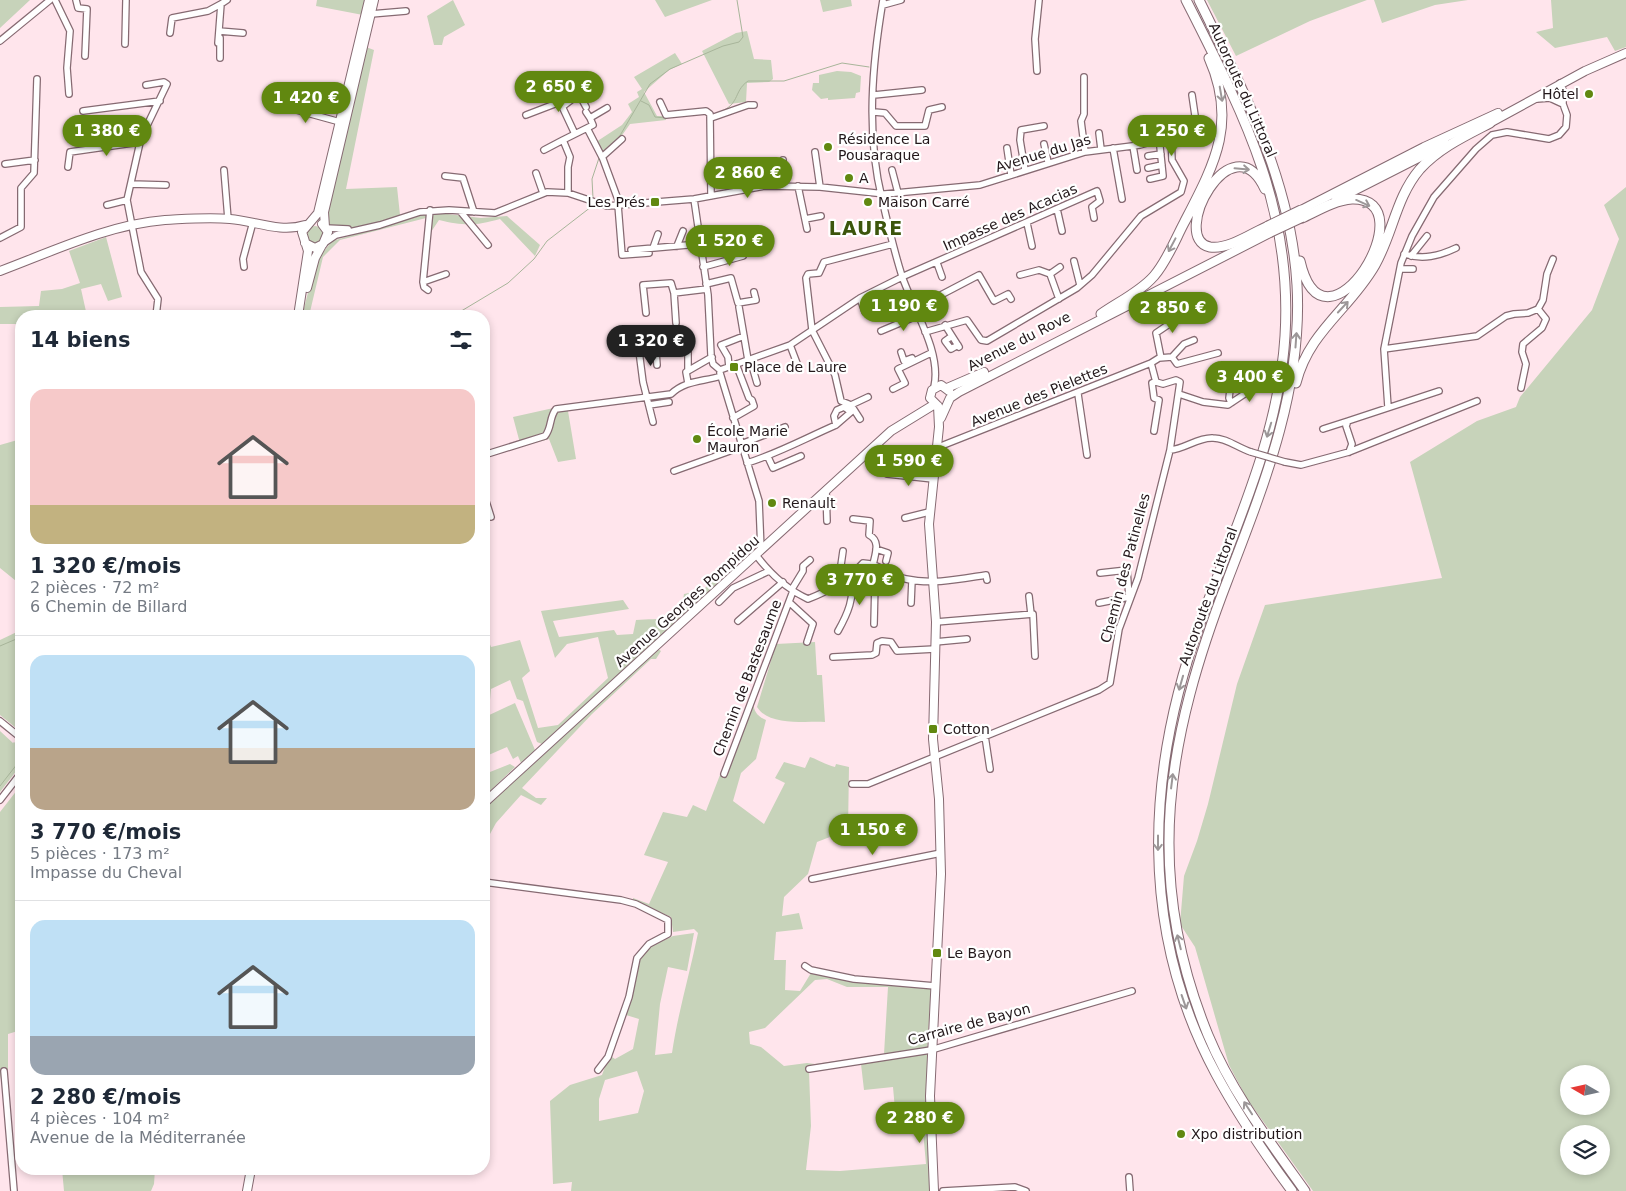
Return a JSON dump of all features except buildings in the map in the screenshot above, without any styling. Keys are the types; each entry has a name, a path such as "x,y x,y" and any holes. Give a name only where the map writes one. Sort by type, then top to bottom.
{"highway":[{"path":"1101,314 1154,276 1206,181 1218,150 1222,130 1222,103 1219,85 1185,0"},
{"name":"Autoroute du Littoral","path":"1185,0 1245,121 1268,182 1282,248 1286,325 1282,373 1269,429 1255,476 1201,621 1176,699 1167,738 1161,775 1158,846 1165,925 1178,983 1187,1011 1211,1064 1232,1104 1292,1191"},
{"name":"Autoroute du Littoral","path":"1199,0 1248,98 1273,161 1288,213 1295,260 1297,312 1293,374 1286,408 1268,472 1198,663 1176,747 1168,810 1170,888 1178,936 1190,982 1209,1036 1242,1098 1305,1191"},
{"path":"1248,98 1282,180 1306,283 1311,288 1328,296 1344,291 1359,277 1376,248 1380,225 1374,209 1360,200 1347,200 1303,212 1269,229 1214,247 1202,243 1196,234 1195,226 1198,210 1207,193 1221,175 1237,167 1246,168 1260,178 1269,200 1278,235 1286,325"},
{"path":"1246,534 1279,448 1301,366 1315,339 1354,294 1375,265 1402,196 1421,169 1446,147 1490,123"}],"main road":[{"path":"300,310 308,258 302,232 318,213 369,0"},
{"path":"301,310 315,258 328,237 324,212 374,0"},
{"path":"1303,212 1424,147 1626,53"},
{"path":"1303,212 1490,123 1556,86"},
{"path":"0,271 132,225 162,220 228,219 253,222 295,234 311,247 323,245"},
{"path":"277,229 294,229 319,222 326,228"},
{"path":"934,403 949,401 998,370 1269,229"},
{"name":"Avenue du Rove","path":"934,387 946,387 967,381 1269,229"},
{"path":"934,387 934,403 939,427"},
{"path":"935,1191 930,1096 941,853 932,720 936,622 932,582 930,512 939,427 949,401 946,387"},
{"name":"Avenue Georges Pompidou","path":"490,798 891,431 934,403"},
{"path":"245,1191 246,1175"},
{"path":"245,1191 249,1175"}],"street":[{"path":"0,41 50,0"},
{"path":"55,0 70,31 67,68 69,94"},
{"path":"76,0 78,8 88,9 85,56"},
{"path":"125,44 126,0"},
{"path":"170,33 172,18 208,11 227,0"},
{"path":"901,0 883,2 876,40 873,149 880,193 903,278 919,315 936,369 946,387"},
{"path":"1038,71 1035,39 1039,0"},
{"path":"218,43 221,4"},
{"path":"371,14 406,11"},
{"path":"219,33 243,33"},
{"path":"219,33 221,43 220,58"},
{"path":"1084,77 1084,114 1081,121 1086,152"},
{"path":"0,238 21,226 21,188 34,173 36,79"},
{"path":"146,85 166,82 166,87 160,101 140,142 127,200 141,272 158,299 157,310"},
{"path":"552,85 575,134"},
{"path":"561,104 586,86 593,88 595,91"},
{"path":"1553,100 1556,86"},
{"path":"1388,408 1384,349 1400,269 1434,197 1486,140 1497,133 1507,132 1549,139 1559,135 1566,126 1567,115 1556,86"},
{"path":"874,95 922,90"},
{"path":"526,115 561,104 579,94 593,125 544,150"},
{"path":"1192,95 1198,129"},
{"path":"1535,99 1544,98 1564,104"},
{"path":"83,111 160,101"},
{"path":"660,102 666,115 706,111 711,118 711,196"},
{"path":"711,118 748,105 754,105"},
{"path":"278,106 340,122"},
{"path":"874,112 885,112 896,126 912,128 926,126 929,110 942,107"},
{"path":"590,118 607,108"},
{"name":"Avenue du Jas","path":"568,193 590,202 607,206 694,199 755,187 798,186 898,193 980,185 1048,162 1086,152 1133,146 1210,125"},
{"path":"1024,170 1020,140 1021,130 1044,126"},
{"path":"1150,179 1163,176 1158,127"},
{"path":"587,128 602,158 619,205 622,255 700,244"},
{"path":"1099,133 1101,149"},
{"path":"925,332 964,320 969,321 982,340 987,341 1080,285 1092,275 1141,216 1181,192 1184,181 1172,160 1171,137"},
{"path":"602,158 622,139"},
{"path":"323,245 336,235 366,229 430,210 504,211 543,193 556,191 568,193 570,157 563,140"},
{"path":"68,167 70,152 140,142"},
{"path":"1044,144 1048,162"},
{"path":"1133,146 1137,170"},
{"path":"1007,148 1011,175"},
{"path":"1113,148 1122,199"},
{"path":"815,152 820,187"},
{"path":"1148,156 1161,154"},
{"path":"5,164 34,160"},
{"path":"783,160 784,186"},
{"path":"1148,168 1162,165"},
{"path":"224,170 228,219"},
{"path":"892,170 898,193"},
{"path":"536,173 543,193"},
{"path":"445,176 462,178 474,212"},
{"path":"131,184 166,185"},
{"path":"798,186 807,229"},
{"name":"Impasse des Acacias","path":"490,453 545,436 549,432 551,415 556,409 671,394 682,384 705,382 729,367 790,345 860,298 1097,191 1100,201 1092,207 1094,218"},
{"path":"694,199 706,286 712,357 720,373 746,464 759,500 758,552 769,570 793,590 808,599 838,586 850,578 862,563 873,565 912,580 932,582 986,575 987,580"},
{"path":"107,206 127,200"},
{"path":"1057,209 1062,231"},
{"path":"428,290 424,287 423,282 430,210"},
{"path":"460,211 488,245"},
{"path":"805,218 821,216"},
{"path":"244,266 243,259 253,222"},
{"path":"1027,223 1032,246"},
{"path":"326,228 366,229"},
{"path":"677,246 683,231"},
{"path":"651,250 658,234"},
{"path":"1408,255 1428,236"},
{"path":"841,401 835,375 812,330 805,285 808,274 819,273 824,262 893,244"},
{"path":"1408,255 1442,255 1456,248"},
{"path":"631,250 651,250"},
{"path":"703,268 743,256"},
{"path":"1384,349 1477,336 1506,316 1528,313 1538,309 1544,300 1547,274 1553,259"},
{"path":"1074,261 1080,285"},
{"path":"937,263 942,277"},
{"path":"1050,274 1060,267"},
{"path":"1400,269 1413,269"},
{"path":"1020,275 1039,270 1050,274"},
{"path":"423,282 446,274"},
{"path":"1050,274 1059,299"},
{"path":"916,308 979,275 994,301 1008,294 1011,299"},
{"path":"674,293 731,278 738,303 756,300 754,292"},
{"path":"646,313 643,285 671,283 674,293 676,323"},
{"path":"860,298 866,312 869,314 894,305"},
{"path":"739,307 749,359 758,383"},
{"path":"1521,388 1526,364 1522,352 1523,344 1542,328 1546,319 1545,315 1538,309"},
{"path":"1161,358 1156,333 1187,312"},
{"path":"881,331 919,315"},
{"path":"945,325 959,346"},
{"path":"729,367 728,356 721,345 744,336"},
{"path":"655,338 658,366"},
{"path":"1172,357 1184,344 1194,340"},
{"path":"688,345 688,370 686,374 688,383"},
{"path":"790,345 798,366"},
{"path":"653,422 642,382 640,351 656,349"},
{"path":"901,352 904,361 931,352"},
{"path":"893,389 905,383 898,368 931,352"},
{"name":"Avenue des Pielettes","path":"936,448 1078,394 1161,358 1172,357 1177,364 1218,353"},
{"path":"688,370 712,357"},
{"path":"1151,363 1156,382"},
{"path":"733,418 754,406 736,364"},
{"path":"934,387 936,369"},
{"path":"1154,431 1159,400 1154,398 1152,382 1163,384 1176,380 1180,382 1170,450 1179,449 1203,439 1212,438 1225,440 1251,452 1301,465 1349,452 1478,401"},
{"path":"1323,429 1439,391"},
{"path":"1078,394 1087,455"},
{"path":"1178,394 1202,402 1228,405 1231,403"},
{"path":"851,405 868,397"},
{"path":"841,401 851,405 860,419"},
{"path":"834,408 841,401"},
{"path":"649,405 670,402"},
{"path":"1348,422 1346,426 1352,444 1349,452"},
{"path":"746,464 768,457 777,450 836,425"},
{"path":"674,471 785,427"},
{"name":"Chemin des Patinelles","path":"852,784 868,784 935,758 1110,684 1119,629 1129,597 1138,578 1170,450"},
{"path":"768,457 773,468 801,456"},
{"path":"887,474 933,479"},
{"path":"826,490 827,521"},
{"path":"905,518 930,512"},
{"path":"853,519 870,522 868,531 875,540 876,549 873,565"},
{"path":"876,549 888,550 886,561"},
{"path":"838,586 844,551"},
{"name":"Chemin de Bastesaume","path":"724,774 793,590 803,571 803,566 810,560"},
{"path":"874,624 875,582 882,569"},
{"path":"719,602 733,588 769,570"},
{"path":"1099,602 1129,597 1127,570 1100,573"},
{"path":"838,631 850,603 852,584 850,578"},
{"path":"911,603 912,580"},
{"path":"738,621 783,582"},
{"path":"1029,596 1035,656"},
{"path":"789,602 813,624 807,642"},
{"path":"936,622 1032,614"},
{"path":"833,658 872,655 876,653 877,643 882,641 891,642 897,651 967,639"},
{"path":"0,721 15,733"},
{"path":"985,736 990,769"},
{"path":"0,800 15,781"},
{"path":"812,879 941,853"},
{"path":"490,883 622,900 646,908 668,920 668,934 643,948 637,958 629,997 608,1057 598,1070"},
{"path":"805,966 811,970 854,979 935,986"},
{"name":"Carraire de Bayon","path":"809,1069 931,1050 1132,991"},
{"path":"4,1071 14,1191"},
{"path":"1129,1177 1130,1191"},
{"path":"943,1191 1015,1187 1026,1191"}],"green space":[{"path":"0,0 30,0 0,28"},
{"path":"317,0 366,0 363,15 316,6"},
{"path":"453,0 465,25 444,37 442,45 434,45 427,16"},
{"path":"655,0 712,0 665,17"},
{"path":"820,0 851,0 852,6 823,12"},
{"path":"1207,0 1367,0 1310,21 1236,56"},
{"path":"1374,0 1468,0 1435,5 1382,23"},
{"path":"1551,0 1626,0 1626,47 1615,51 1607,37 1555,48 1536,32 1553,28"},
{"path":"747,31 754,59 771,60 773,79 769,82 747,83 746,102 729,104 702,51 736,33"},
{"path":"366,47 374,50 346,189 397,187 400,215 355,228 337,228 329,225 326,215"},
{"path":"675,53 682,64 669,70 644,92 657,116 666,116 666,120 630,124 618,141 602,156 596,142 622,125 632,112 628,104 639,97 637,92 642,89 634,77"},
{"path":"837,71 851,72 861,76 860,92 856,93 855,98 821,99 812,90 813,83 819,83 819,75"},
{"path":"757,157 759,173 739,178 736,160"},
{"path":"1626,187 1626,1191 1313,1191 1247,1099 1229,1065 1195,947 1180,924 1184,876 1208,804 1237,684 1265,605 1442,578 1410,462 1477,421 1516,407 1520,397 1592,310 1619,239 1604,205"},
{"path":"439,213 481,218 507,216 540,245 535,256 500,219 469,224 439,220 431,232 426,232 426,218 340,240 323,257 310,310 304,310 316,261 332,241 423,215"},
{"path":"311,226 319,226 324,231 322,242 311,244 306,239 306,231"},
{"path":"106,237 122,297 108,301 101,284 81,289 86,310 15,310 15,324 0,324 0,307 39,306 41,291 62,289 80,283 69,251"},
{"path":"567,405 576,459 558,462 549,439 521,447 513,417"},
{"path":"15,441 15,580 0,568 0,445"},
{"path":"716,577 721,581 542,744 537,742 523,701 517,699 510,680 491,689 490,700 490,644 491,647 520,640 530,671 522,678 538,728 558,725 608,678 598,637 567,644 555,658 541,611 623,600 629,609 553,621 559,637 614,630 617,635 633,634 636,620 668,617 678,610 684,594 703,590"},
{"path":"15,633 15,727 0,715 0,640"},
{"path":"815,642 817,675 822,675 825,722 778,720 763,713 757,707 776,644"},
{"path":"658,649 661,651 656,659 651,659 592,714 522,788 536,798 547,798 541,805 521,795 496,823 490,834 490,802"},
{"path":"753,702 756,713 766,720 756,759 741,773 733,801 764,824 785,783 775,778 784,762 805,768 810,757 835,767 836,764 849,767 848,830 817,842 808,874 784,897 782,916 799,913 803,929 776,932 774,960 786,960 785,990 800,991 811,973 856,981 931,989 927,1053 931,1191 571,1191 572,1182 553,1184 550,1101 570,1085 602,1075 619,1029 612,1057 615,1059 633,1049 639,1019 626,1015 632,998 638,963 644,950 673,936 694,933 687,971 668,967 660,1004 655,1055 672,1053 698,933 694,929 673,932 671,917 633,901 633,898 649,904 668,862 644,855 663,812 687,817 693,805 706,811 720,775 727,774","holes":["827,979 847,987 888,987 884,1054 815,1064 807,1063 784,1066 761,1047 750,1044 749,1032 765,1028 815,980","861,1064 864,1090 893,1087 896,1121 922,1120 926,1164 840,1171 806,1170 811,1126 809,1071","637,1071 644,1091 638,1113 599,1121 599,1099 605,1080"]},
{"path":"515,703 535,750 521,763 518,756 513,759 507,747 490,754 490,715"},
{"path":"0,731 15,743 15,773 0,792"},
{"path":"510,764 515,767 490,791 490,772"},
{"path":"15,793 15,1032 8,1034 8,1070 2,1070 3,1088 0,1075 0,812"},
{"path":"63,1175 155,1175 151,1191 64,1191"}],"waterway":[{"path":"618,139 650,84 670,69 723,46 739,42 743,37 737,0"},
{"path":"714,114 729,107 743,85 748,81 784,81 842,63 869,67"},
{"path":"641,101 649,105 655,117 666,118"},
{"path":"593,198 592,179 599,158"},
{"path":"463,310 508,283 534,259 547,241 591,207"},
{"path":"0,646 15,640"},
{"path":"0,786 15,767"}],"place":[{"name":"Hôtel","path":"1589,94"},
{"name":"Résidence La Pousaraque","path":"828,147"},
{"name":"A","path":"849,178"},
{"name":"Les Prés","path":"655,202"},
{"name":"Maison Carré","path":"868,202"},
{"name":"Place de Laure","path":"734,367"},
{"name":"École Marie Mauron","path":"697,439"},
{"name":"Renault","path":"772,503"},
{"name":"Cotton","path":"933,729"},
{"name":"Le Bayon","path":"937,953"},
{"name":"Xpo distribution","path":"1181,1134"}],"district":[{"name":"LAURE","path":"866,228"}]}
